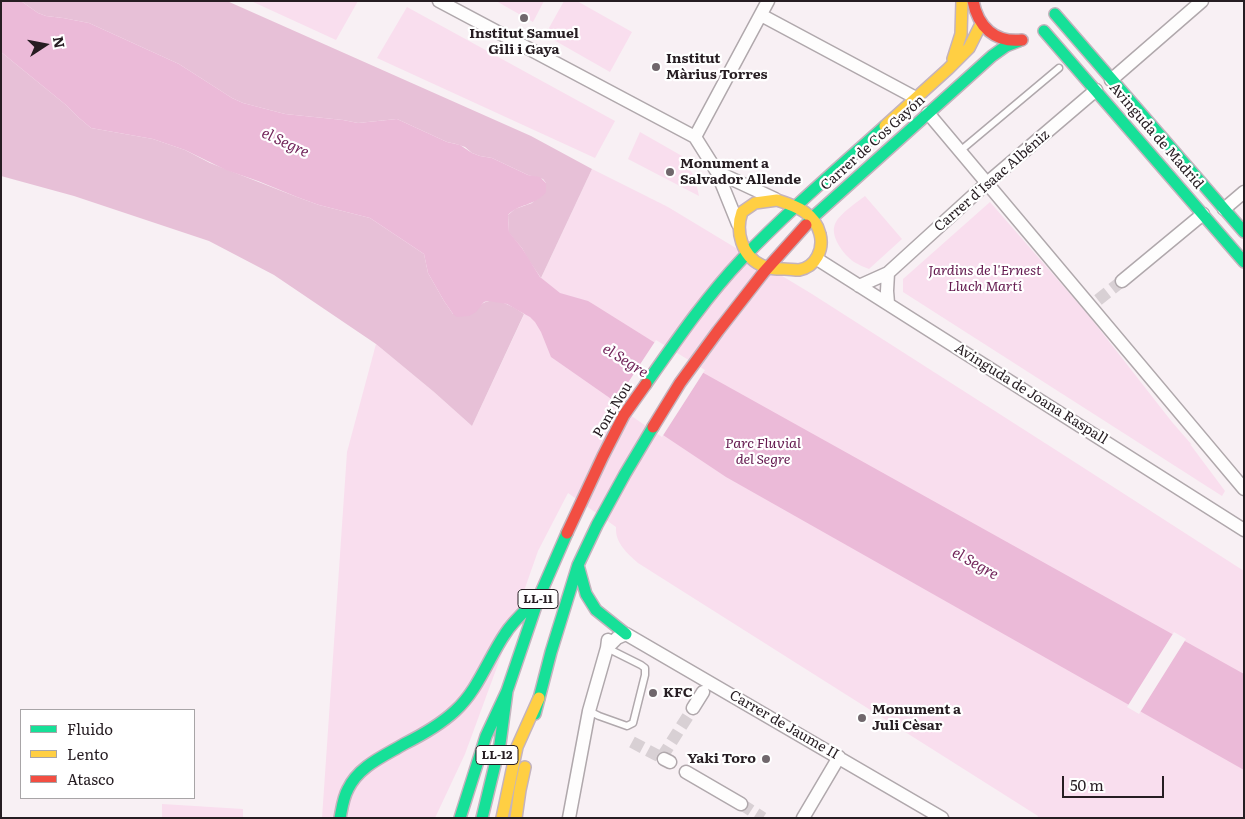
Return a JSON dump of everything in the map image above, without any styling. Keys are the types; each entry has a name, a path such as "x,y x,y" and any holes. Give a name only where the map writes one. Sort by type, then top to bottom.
{"main road":[{"path":"948,69 961,34 962,1"},
{"path":"973,1 974,10 981,24 991,34 1004,40 1019,41"},
{"path":"1044,30 1055,14 1058,1"},
{"name":"Avinguda de Madrid","path":"1055,14 1244,232"},
{"name":"Carrer de Cos Gayón","path":"744,257 796,206 948,69 969,48 981,24"},
{"name":"Carrer de Cos Gayón","path":"578,565 625,474 680,383 767,268 812,218 992,56 1006,46 1032,38 1044,30"},
{"name":"Avinguda de Madrid","path":"1044,30 1244,262"},
{"path":"777,200 796,206 812,218 820,231 822,246 817,259 808,267 795,270 767,268 744,257 738,225 742,212 755,203 777,200"},
{"name":"Pont Nou","path":"539,597 576,511 624,415 695,315 744,257"},
{"path":"578,565 586,594 596,610 626,634"},
{"name":"LL-11","path":"516,818 539,698 578,565"},
{"path":"340,818 346,791 356,777 368,765 380,757 418,736 454,712 466,700 503,637 516,620 539,597"},
{"name":"LL-11","path":"460,818 486,736 507,691 539,597"},
{"name":"LL-12","path":"482,818 500,744 507,691"},
{"name":"LL-12","path":"502,818 517,747 539,698"}],"street":[{"path":"439,1 696,137 717,172 738,225"},
{"path":"696,137 768,1"},
{"path":"1111,80 1202,1"},
{"path":"760,15 916,98"},
{"name":"Carrer d'Isaac Albéniz","path":"859,286 888,273 987,183 1096,90"},
{"path":"928,113 987,183 1094,303 1244,489"},
{"path":"717,172 777,200"},
{"path":"1224,209 1244,192"},
{"path":"1122,281 1203,214"},
{"name":"Avinguda de Joana Raspall","path":"817,259 1243,528"},
{"path":"888,273 888,303"},
{"path":"569,818 589,711 608,648 610,621"},
{"path":"608,648 617,638 626,634"},
{"name":"Carrer de Jaume II","path":"626,634 942,818"},
{"path":"692,708 703,692"},
{"path":"803,818 839,757"},
{"path":"686,772 741,804"}],"lane":[{"path":"960,151 1059,68"},
{"path":"589,711 627,726 633,723 646,668 608,648"}],"green space":[{"path":"251,1 358,1 336,40"},
{"path":"496,1 544,1 533,22"},
{"path":"564,1 577,1 632,32 610,72 545,35"},
{"path":"407,7 615,121 595,158 377,58"},
{"path":"640,132 682,156 695,178 699,196 628,159"},
{"name":"Parc Fluvial del Segre","path":"592,169 668,207 812,294 1244,571 1244,818 1037,818 1038,816 638,563 620,543 617,538 616,527 568,493 538,551 465,754 435,818 322,818 347,452 376,344 472,426"},
{"path":"865,196 902,239 869,269 854,262 846,255 838,244 834,233 834,227 838,219"},
{"name":"Jardins de l'Ernest Lluch Martí","path":"990,202 1086,312 1192,445 1190,444 1225,491 1222,496 903,292 903,279"},
{"path":"162,804 243,809 243,818 162,818"}],"shaded area":[{"path":"21,1 227,1 531,136 592,169 541,278 522,248 509,233 508,215 515,209 532,203 546,187 543,179 528,175 492,158 472,153 465,147 447,142 397,119 358,123 285,114 243,103 179,64 89,23 38,13"},
{"path":"1,52 91,128 153,139 185,150 210,163 297,197 319,205 370,218 424,254 428,273 453,314 486,302 497,301 515,308 524,314 472,426 376,344 274,275 209,241 74,196 1,176"}],"water":[{"name":"el Segre","path":"1,1 21,1 38,13 46,16 89,23 179,64 243,103 285,114 358,123 397,119 447,142 460,145 472,153 492,158 528,175 540,177 546,183 546,192 542,197 512,211 508,215 509,232 522,248 540,277 560,293 588,301 700,371 1244,674 1244,770 726,477 551,357 541,332 530,317 507,304 488,301 484,302 476,312 469,316 457,317 444,301 428,273 424,254 370,218 319,205 297,197 226,170 185,150 153,139 91,128 1,52"}],"pier":[{"path":"656,340 705,370 662,437 614,404"},
{"path":"1174,632 1186,639 1139,714 1127,707"}],"tunnel":[{"path":"1098,300 1122,281"},
{"path":"662,757 693,708"},
{"path":"632,742 664,759"},
{"path":"741,804 763,818"}],"traffic: fast":[{"path":"1055,14 1244,232"},
{"path":"1044,31 1244,262"},
{"path":"806,225 992,56 1006,46 1019,41"},
{"path":"646,384 704,304 742,259 794,208 885,126"},
{"path":"535,714 551,652 578,565 597,525 653,427"},
{"path":"460,818 486,736 507,691 539,597 567,533"},
{"path":"578,565 586,594 596,610 626,634"},
{"path":"340,818 346,792 359,774 373,762 431,729 455,711 470,694 508,629 536,600"},
{"path":"482,818 500,744 507,691"}],"traffic: slow":[{"path":"953,59 961,34 962,1"},
{"path":"885,126 969,48 981,24"},
{"path":"777,200 804,211 814,221 820,234 820,251 814,261 805,268 797,270 764,266 749,256 742,242 739,227 742,212 755,203 777,200"},
{"path":"502,818 517,747 539,698"},
{"path":"516,818 525,767"}],"traffic: jam":[{"path":"973,1 979,18 989,31 1004,39 1022,40"},
{"path":"653,427 680,383 718,331 764,272 806,225"},
{"path":"567,533 624,415 646,384"}],"place":[{"name":"Institut Samuel Gili i Gaya","path":"524,18"},
{"name":"Institut Màrius Torres","path":"656,67"},
{"name":"Monument a Salvador Allende","path":"670,172"},
{"name":"KFC","path":"653,693"},
{"name":"Monument a Juli Cèsar","path":"862,718"},
{"name":"Yaki Toro","path":"766,759"}]}
